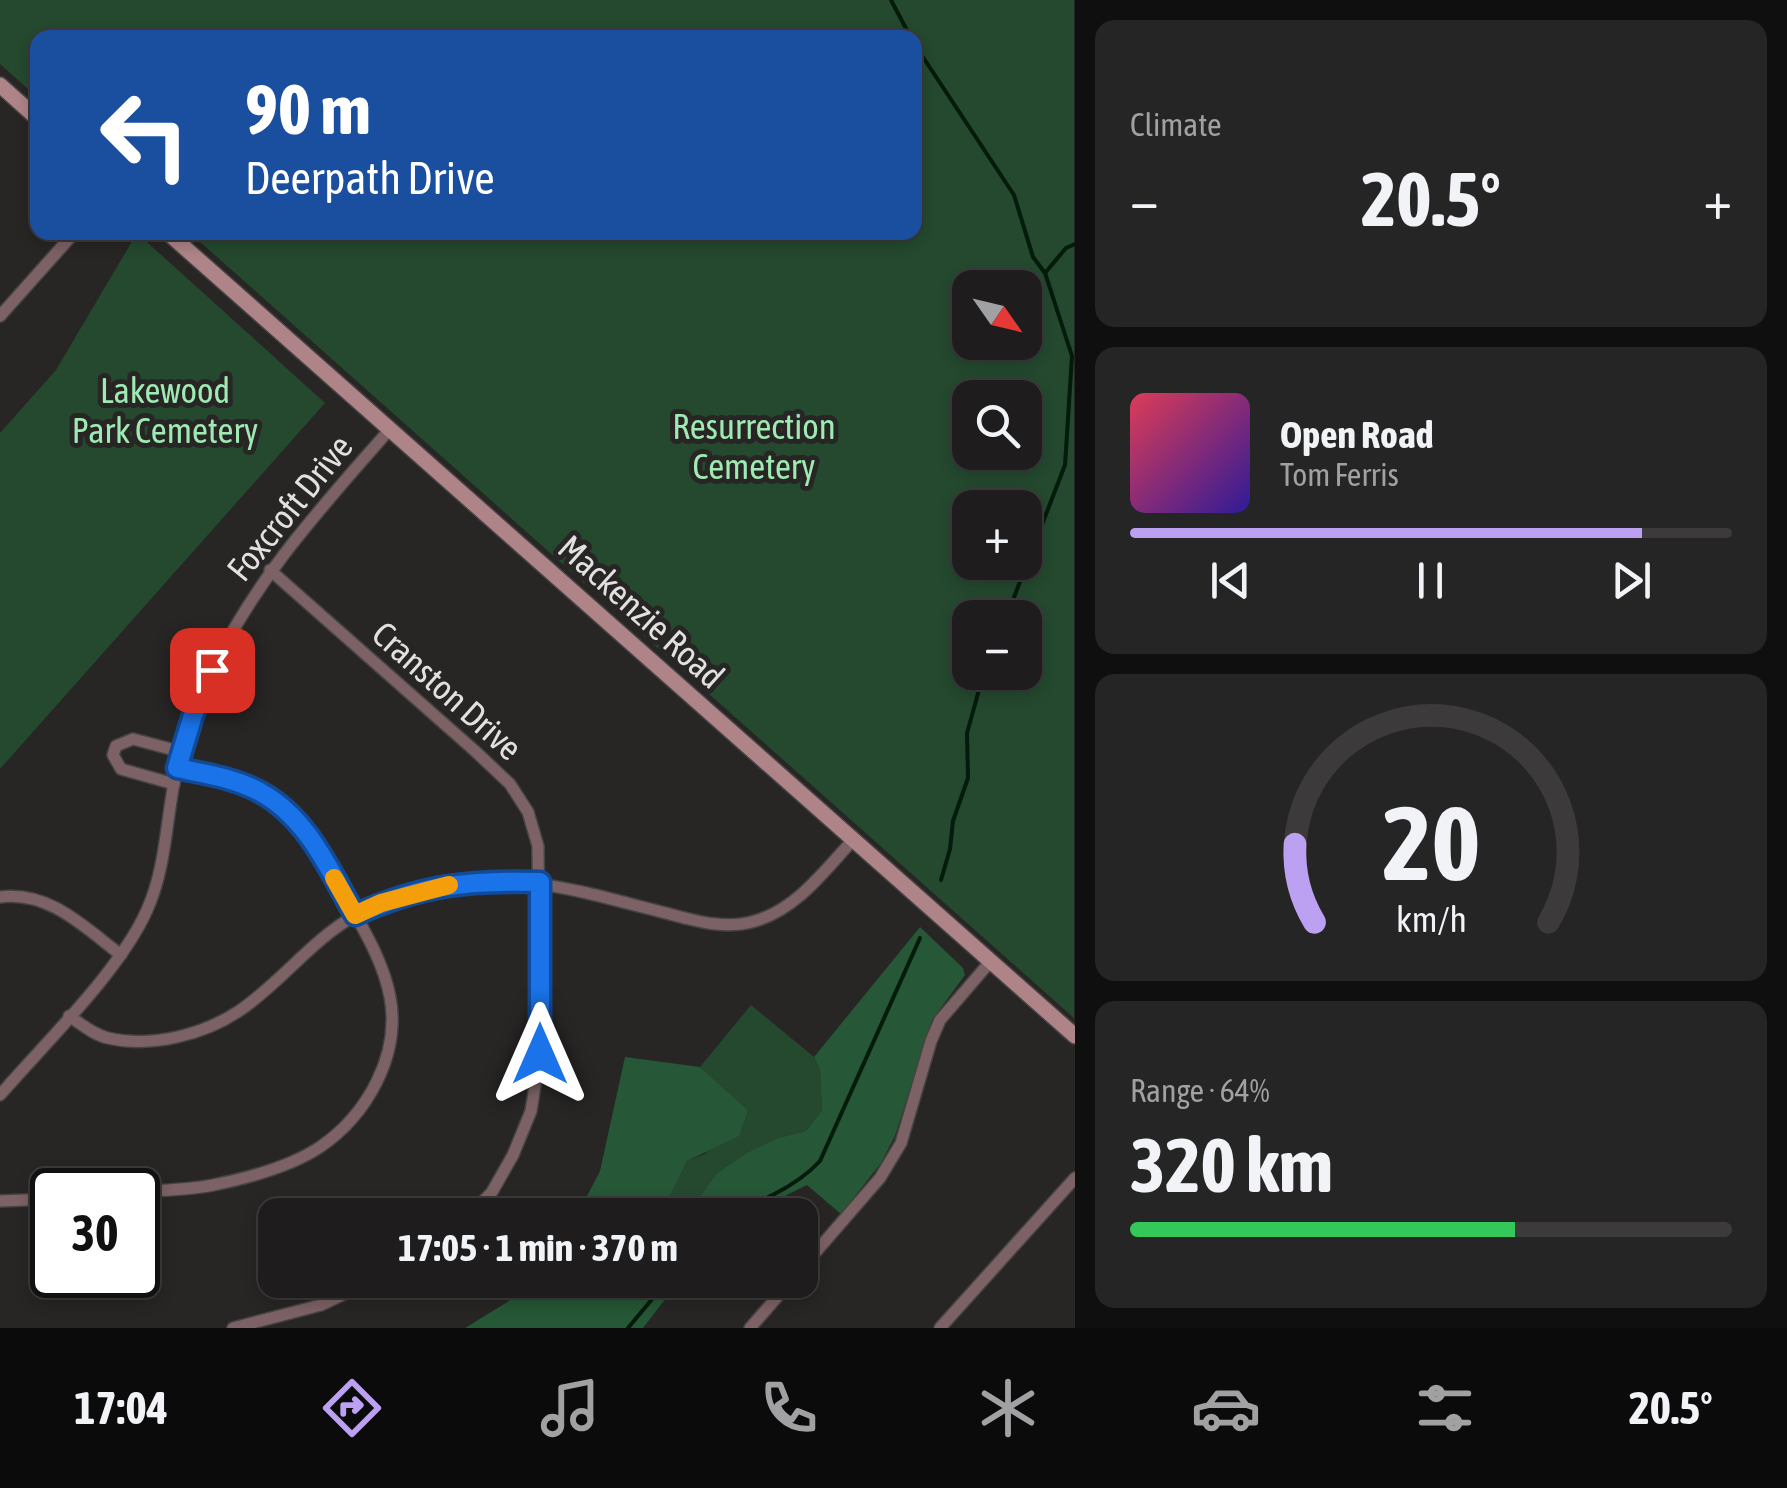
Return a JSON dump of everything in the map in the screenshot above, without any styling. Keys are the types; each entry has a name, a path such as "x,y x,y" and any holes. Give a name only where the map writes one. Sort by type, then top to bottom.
{"main road":[{"path":"2,91 30,112"},
{"name":"Mackenzie Road","path":"176,240 1074,1036"}],"street":[{"path":"0,316 68,240"},
{"name":"Foxcroft Drive","path":"0,1095 121,955 152,896 182,752 212,670 242,612 270,570 390,429"},
{"name":"Cranston Drive","path":"270,570 510,784 528,812 538,846 540,882 540,1054 531,1111 513,1155 486,1198"},
{"path":"174,784 122,769 113,754 116,746 133,739 182,752"},
{"path":"160,1190 211,1186 268,1171 318,1148 346,1126 370,1097 385,1064 391,1032 390,1000 381,966 309,835 288,812 261,792 177,768"},
{"path":"69,1016 106,1038 175,1038 211,1026 240,1010 320,940 355,915 432,888 479,880 540,882 702,922 732,926 757,921 800,896 853,840"},
{"path":"0,897 33,897 57,907 121,955"},
{"path":"818,1249 880,1178 901,1143 940,1020 990,962"},
{"path":"940,1328 1074,1178"},
{"path":"0,1201 30,1200"},
{"path":"232,1328 335,1298"},
{"path":"750,1328 776,1298"}],"green space":[{"name":"Resurrection Cemetery","path":"0,0 1074,0 1074,1018 198,240 922,240 922,30 30,30 30,91 0,64"},
{"name":"Lakewood Park Cemetery","path":"133,240 145,240 325,403 0,769 0,433 56,370"},
{"path":"920,927 963,968 965,975 932,1020 895,1136 881,1163 841,1214 807,1185 781,1198 699,1198 716,1174 748,1152 806,1131 822,1110 820,1070 814,1057"},
{"path":"751,1005 814,1057 820,1070 822,1110 806,1131 748,1152 716,1174 699,1198 669,1198 687,1161 705,1154 748,1110 700,1067"},
{"path":"625,1057 700,1067 748,1110 739,1136 687,1161 669,1198 586,1198 600,1171"},
{"path":"666,1298 643,1328 465,1328 509,1301"}],"waterway":[{"path":"891,0 907,30"},
{"path":"922,56 1014,195 1033,257 1045,273 1072,356 1065,465 1013,600"},
{"path":"1045,273 1066,248 1075,244"},
{"path":"941,880 953,821 968,778 967,733 979,690"},
{"path":"766,1198 820,1161 920,938"},
{"path":"628,1328 653,1298"}],"slow traffic":[{"path":"334,878 355,915 381,903 449,885"}],"route":[{"path":"212,670 177,768 261,792 288,812 309,835 355,915 432,888 479,880 540,882 540,1054"}]}
